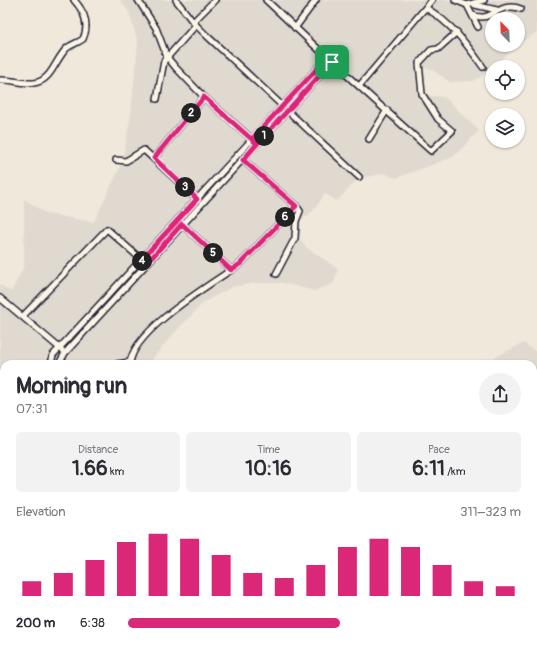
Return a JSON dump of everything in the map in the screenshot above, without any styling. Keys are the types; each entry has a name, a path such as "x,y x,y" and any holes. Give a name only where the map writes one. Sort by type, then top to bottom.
{"street":[{"path":"0,80 22,83 40,82 49,76 67,48 84,39 86,24 84,14 74,0"},
{"path":"138,0 156,28 167,57 204,97 257,144"},
{"path":"176,0 194,24 282,107 359,176"},
{"path":"157,99 162,66 167,57 215,0"},
{"path":"266,0 327,58 360,85 430,150 433,150 452,132 451,129 438,119 422,94 419,63 431,50 438,49 457,32"},
{"path":"295,28 316,0"},
{"path":"360,85 432,0"},
{"path":"455,0 497,10"},
{"path":"469,4 484,0"},
{"path":"469,4 478,27"},
{"path":"473,15 478,17 486,16 511,4 521,9"},
{"path":"426,8 440,16 457,32 483,67"},
{"path":"52,360 53,355 327,58"},
{"path":"61,360 65,353 182,224 243,160 332,62"},
{"path":"154,158 204,97"},
{"path":"370,139 387,110"},
{"path":"116,160 126,162 142,150 147,152 202,204"},
{"path":"243,160 300,211 296,221 295,238 276,274"},
{"path":"131,360 135,350 157,324 188,298 240,264 296,206"},
{"path":"182,224 231,270"},
{"path":"23,316 107,230 146,264"},
{"path":"0,298 65,353"}],"shaded area":[{"path":"120,0 537,0 537,32 525,40 525,12 485,12 485,52 510,52 501,60 485,60 485,75 473,81 450,82 430,68 415,69 417,95 445,97 479,131 453,157 396,178 384,173 358,179 337,201 325,194 312,212 301,220 300,238 306,247 338,269 334,283 314,291 283,283 256,283 232,287 204,302 151,360 0,360 0,285 11,292 24,266 24,199 47,214 94,222 122,163 131,114 138,42 129,12"},
{"path":"524,343 537,353 537,360 489,360"}],"route":[{"path":"332,62 257,144 204,97 154,158 197,199 141,260 146,264 182,224 231,270 240,264 296,206 243,160 257,144 252,139 327,58 332,62"}]}
